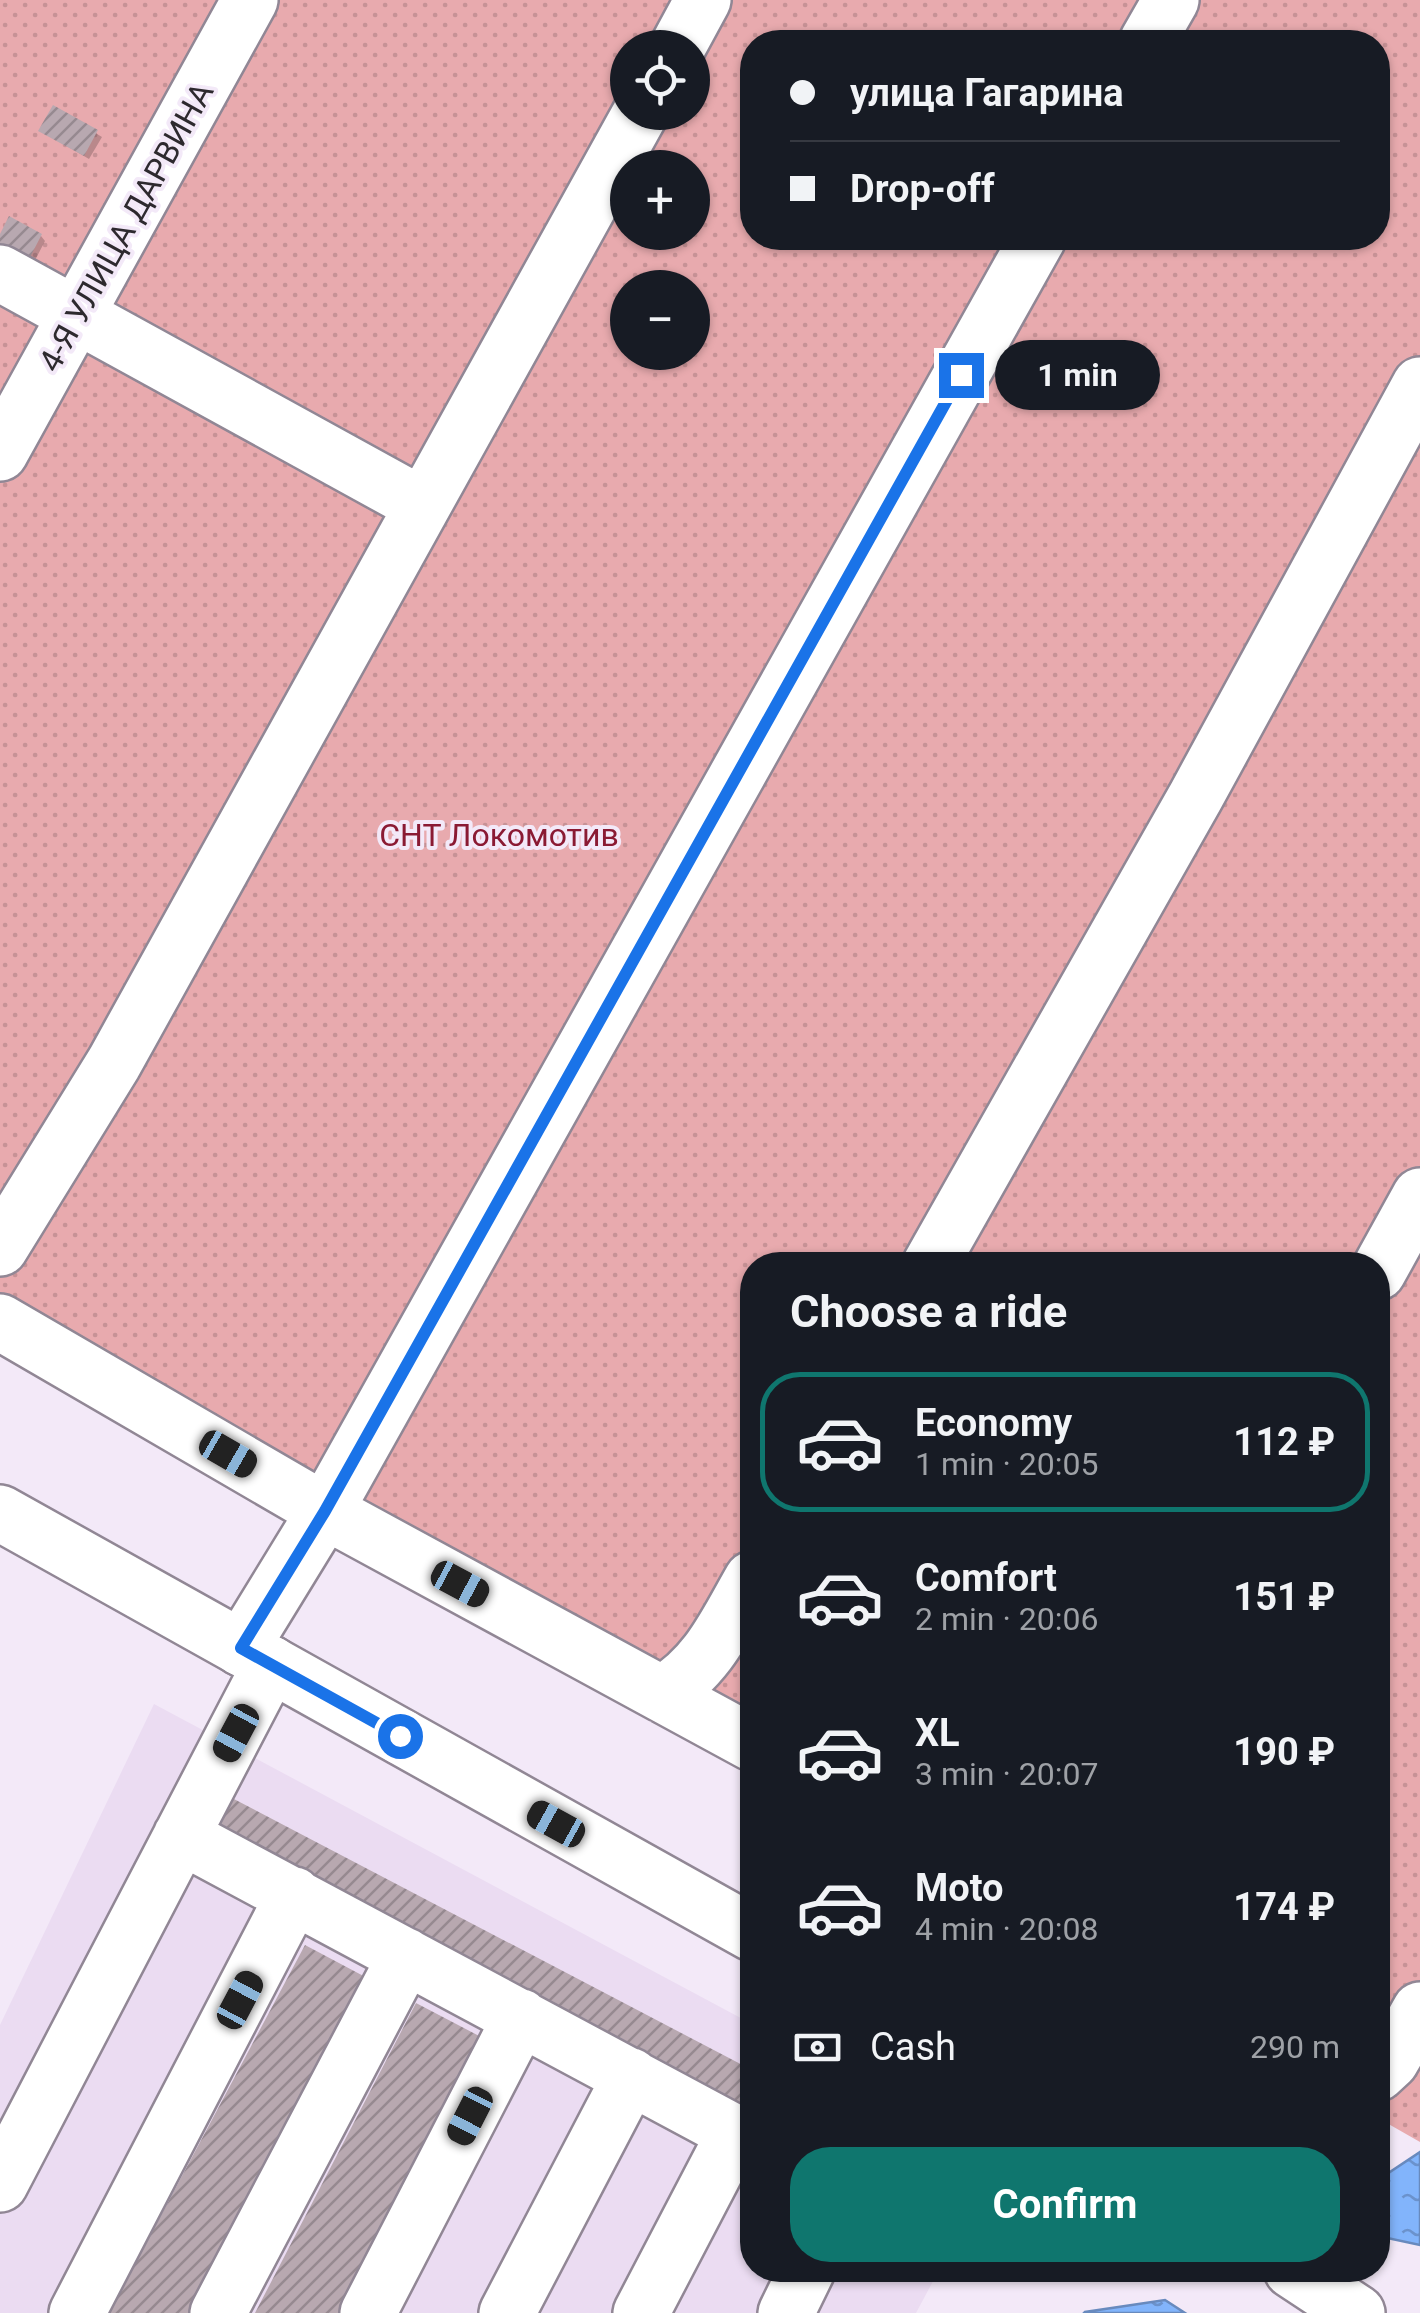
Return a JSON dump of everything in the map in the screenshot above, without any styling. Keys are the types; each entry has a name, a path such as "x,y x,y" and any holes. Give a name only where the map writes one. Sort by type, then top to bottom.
{"street":[{"name":"4-Я УЛИЦА ДАРВИНА","path":"0,453 250,0"},
{"path":"687,30 703,0"},
{"path":"1154,30 1170,0"},
{"path":"0,1248 114,1063 631,130"},
{"path":"0,2184 181,1836 256,1656 325,1511 1031,250"},
{"path":"0,273 422,504"},
{"path":"937,1252 1196,796 1420,385"},
{"path":"1389,1252 1420,1196"},
{"path":"0,1322 325,1511 740,1736"},
{"path":"0,1513 740,1926"},
{"path":"662,1694 686,1680 708,1656 740,1600"},
{"path":"181,1836 740,2136"},
{"path":"77,2313 294,1895"},
{"path":"218,2313 406,1956"},
{"path":"1390,2063 1420,2010"},
{"path":"368,2313 521,2018"},
{"path":"507,2313 630,2076"},
{"path":"641,2313 740,2145"},
{"path":"786,2313 801,2282"},
{"path":"1310,2282 1357,2313"}],"shaded area":[{"path":"154,1704 740,2018 740,2282 933,2282 916,2313 0,2313 0,2025"}],"green space":[{"name":"СНТ Локомотив","path":"0,0 1420,0 1420,2142 1390,2125 1390,1252 740,1252 740,1758 0,1340"}],"water":[{"path":"1420,2152 1420,2245 1390,2239 1390,2172"},
{"path":"1165,2300 1185,2313 1084,2313 1085,2312"}],"building":[{"path":"53,105 98,130 84,156 38,131"},
{"path":"9,216 42,234 26,265 0,251 0,234"},
{"path":"232,1798 740,2064 740,2111 213,1835"},
{"path":"305,1945 371,1980 194,2313 109,2313"},
{"path":"416,2003 483,2038 339,2313 255,2313"}],"route":[{"path":"400,1736 241,1648 325,1511 961,375"}]}
